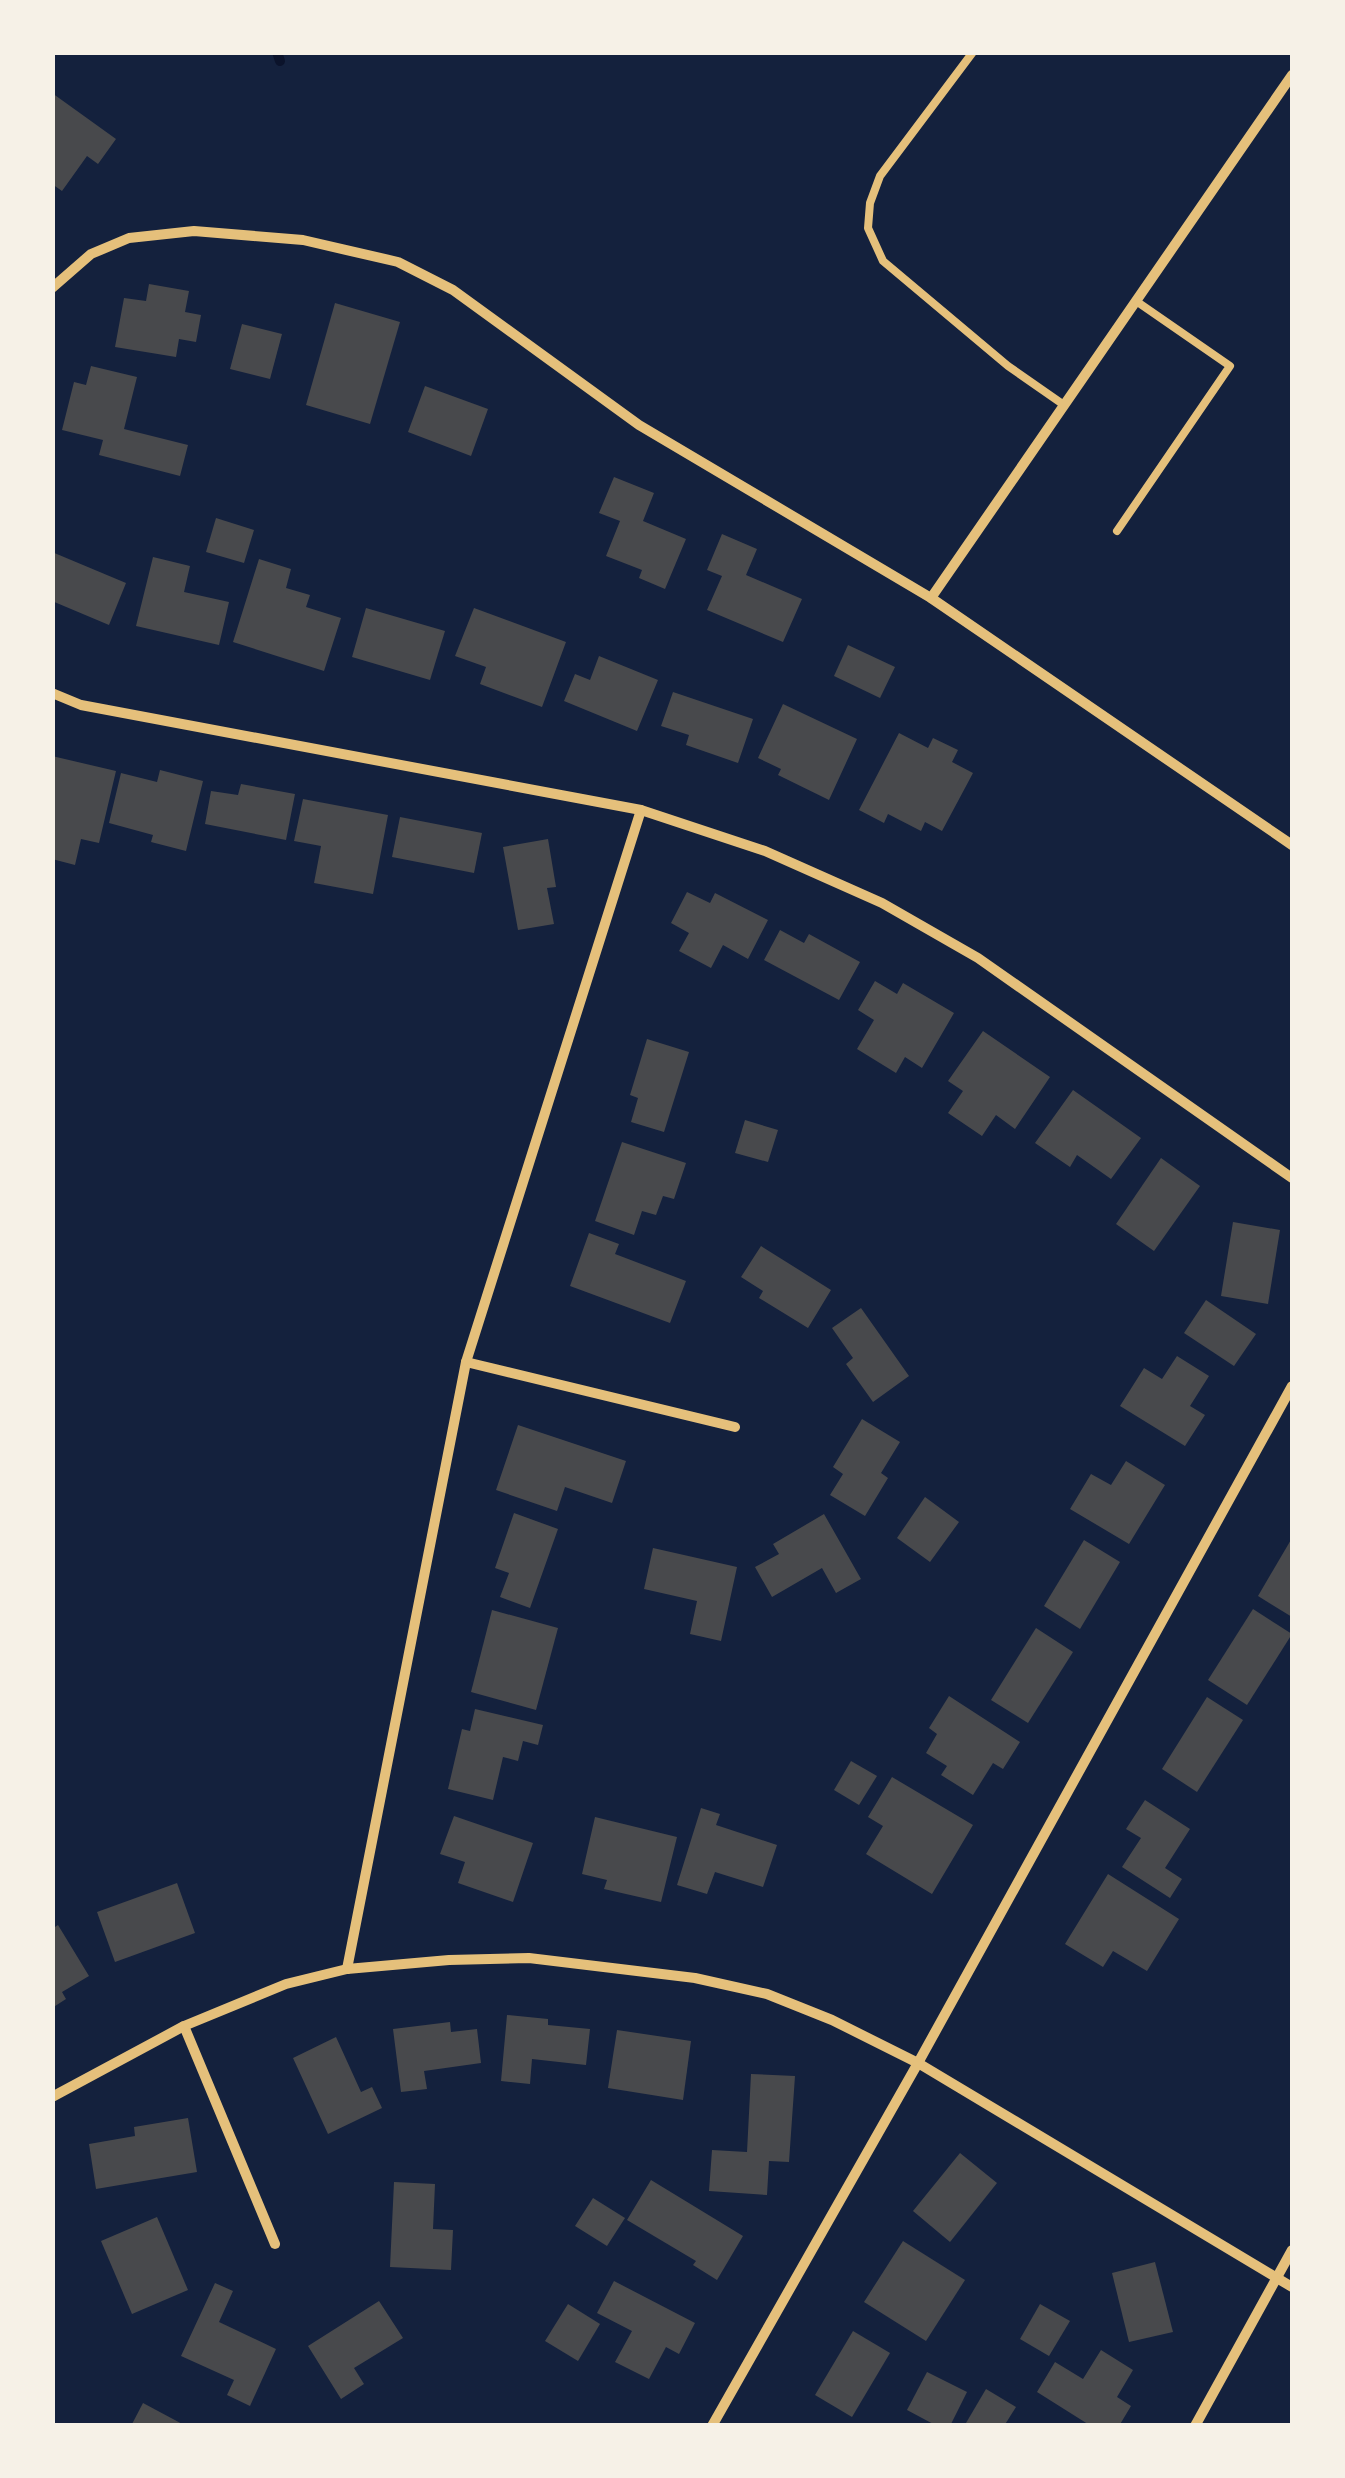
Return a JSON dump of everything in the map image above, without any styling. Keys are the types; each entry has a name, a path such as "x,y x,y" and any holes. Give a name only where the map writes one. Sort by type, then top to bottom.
{"street":[{"path":"931,598 1292,75"},
{"path":"52,288 91,254 129,238 194,231 304,240 398,262 453,290 638,424 931,598 1292,846"},
{"path":"52,692 81,704 641,810 765,852 882,903 978,958 1292,1178"},
{"path":"347,1970 466,1362 641,810"},
{"path":"466,1362 735,1428"},
{"path":"712,2426 918,2064 1292,1386"},
{"path":"52,2098 184,2026 286,1984 347,1970 450,1960 529,1958 695,1978 767,1994 832,2020 918,2064 1292,2288"},
{"path":"184,2026 275,2244"},
{"path":"1195,2426 1292,2250"}],"lane":[{"path":"972,52 880,176 870,203 868,228 883,260 895,272 1008,366 1064,406"},
{"path":"1117,531 1230,366 1136,301"}],"building":[{"path":"52,93 116,139 98,164 87,156 62,191 52,184"},
{"path":"149,284 189,291 185,312 201,315 196,342 179,339 176,357 115,347 124,298 146,301"},
{"path":"335,303 400,322 370,424 306,405"},
{"path":"242,324 282,334 270,379 230,369"},
{"path":"91,366 137,377 124,429 188,445 180,476 99,455 103,440 62,430 74,382 86,385"},
{"path":"425,386 488,409 471,456 408,432"},
{"path":"614,477 654,493 643,521 686,539 665,589 639,578 642,570 606,556 620,521 599,513"},
{"path":"216,518 254,530 244,563 206,552"},
{"path":"722,534 757,549 746,575 802,599 783,642 707,610 722,576 707,570"},
{"path":"52,552 126,583 109,625 52,601"},
{"path":"153,557 190,566 184,592 229,602 219,645 136,626"},
{"path":"259,559 291,569 286,588 310,595 306,607 341,618 324,671 233,642"},
{"path":"366,608 445,631 430,680 352,657"},
{"path":"474,608 566,642 542,707 480,684 486,667 455,656"},
{"path":"848,645 895,667 880,698 834,676"},
{"path":"599,656 658,680 637,731 564,701 575,674 590,680"},
{"path":"673,692 753,719 738,763 686,745 689,735 661,726"},
{"path":"783,704 857,739 829,800 778,775 781,769 758,758"},
{"path":"899,733 928,748 933,738 958,750 952,762 973,773 942,831 925,822 921,831 888,814 884,823 859,810"},
{"path":"52,756 116,771 99,843 81,839 75,865 52,859"},
{"path":"160,770 203,781 186,851 151,842 153,835 109,823 121,773 157,782"},
{"path":"241,784 295,794 286,840 205,824 211,791 238,795"},
{"path":"303,799 388,815 373,894 314,883 321,846 294,841"},
{"path":"400,817 482,833 474,873 392,857"},
{"path":"548,839 556,887 547,888 554,924 518,930 503,847"},
{"path":"687,892 710,903 715,893 768,920 748,959 723,945 711,968 679,951 689,933 671,923"},
{"path":"780,930 804,943 809,934 860,962 839,1000 764,960"},
{"path":"875,981 897,994 903,983 954,1013 922,1068 905,1057 896,1073 857,1049 874,1020 858,1010"},
{"path":"983,1031 1050,1077 1015,1129 996,1115 982,1136 948,1113 963,1091 948,1081"},
{"path":"647,1039 689,1052 664,1132 631,1122 638,1098 630,1095"},
{"path":"1073,1090 1141,1138 1111,1179 1077,1155 1070,1167 1035,1143"},
{"path":"745,1120 778,1130 768,1162 735,1153"},
{"path":"622,1142 686,1163 674,1199 663,1196 656,1215 642,1211 634,1235 595,1221"},
{"path":"1161,1158 1200,1186 1154,1251 1116,1224"},
{"path":"1233,1222 1280,1230 1268,1304 1221,1296"},
{"path":"589,1233 619,1244 615,1254 686,1281 670,1323 570,1286"},
{"path":"761,1246 831,1290 808,1328 759,1298 763,1291 741,1277"},
{"path":"1206,1300 1256,1334 1234,1366 1184,1333"},
{"path":"861,1308 909,1376 873,1402 846,1364 853,1358 832,1328"},
{"path":"1177,1356 1209,1376 1190,1406 1205,1415 1185,1446 1120,1406 1144,1368 1162,1379"},
{"path":"862,1419 900,1442 881,1473 888,1478 865,1516 830,1495 843,1474 833,1467"},
{"path":"518,1425 626,1461 612,1503 565,1487 557,1511 496,1490"},
{"path":"1126,1461 1165,1485 1129,1544 1070,1509 1091,1474 1111,1485"},
{"path":"925,1497 959,1522 930,1562 897,1538"},
{"path":"514,1513 558,1529 530,1608 500,1597 509,1573 495,1568"},
{"path":"824,1514 861,1579 836,1593 822,1568 772,1597 755,1567 779,1554 773,1544"},
{"path":"1292,1538 1292,1617 1258,1596"},
{"path":"1084,1540 1120,1562 1080,1629 1044,1606"},
{"path":"653,1548 737,1567 721,1641 690,1634 697,1601 644,1589"},
{"path":"1253,1609 1292,1634 1247,1705 1208,1680"},
{"path":"492,1610 558,1628 536,1710 471,1692"},
{"path":"1036,1628 1073,1652 1028,1723 991,1700"},
{"path":"949,1696 1020,1742 1003,1769 993,1763 973,1795 941,1775 947,1766 926,1753 937,1734 929,1728"},
{"path":"1207,1697 1243,1720 1197,1792 1162,1769"},
{"path":"475,1709 543,1725 538,1745 523,1741 518,1761 503,1757 493,1800 448,1789 462,1729 470,1731"},
{"path":"851,1761 877,1776 859,1805 834,1790"},
{"path":"892,1777 973,1825 932,1894 866,1854 883,1826 868,1817"},
{"path":"1145,1800 1190,1829 1165,1868 1182,1879 1170,1898 1122,1867 1141,1838 1126,1829"},
{"path":"701,1808 720,1814 716,1825 777,1845 763,1887 715,1872 707,1894 677,1885"},
{"path":"454,1816 533,1843 513,1902 458,1883 465,1862 440,1854"},
{"path":"595,1817 677,1837 661,1902 604,1889 607,1880 582,1874"},
{"path":"1108,1874 1179,1919 1147,1971 1113,1951 1103,1967 1065,1944"},
{"path":"177,1883 195,1933 115,1962 97,1912"},
{"path":"58,1925 89,1976 62,1992 66,1999 52,2008 52,1929"},
{"path":"507,2015 548,2019 548,2025 590,2029 586,2065 532,2059 530,2084 501,2081"},
{"path":"450,2022 451,2032 477,2029 481,2063 424,2071 427,2089 401,2092 393,2029"},
{"path":"617,2030 691,2041 683,2100 608,2088"},
{"path":"336,2037 361,2092 372,2087 382,2108 328,2134 293,2058"},
{"path":"751,2074 795,2076 789,2162 769,2161 767,2195 709,2191 712,2150 747,2152"},
{"path":"188,2118 197,2172 96,2189 89,2144 135,2136 134,2127"},
{"path":"960,2153 997,2183 950,2242 913,2211"},
{"path":"651,2180 743,2236 717,2280 693,2265 696,2261 627,2220"},
{"path":"394,2182 435,2184 433,2229 453,2230 451,2270 390,2267"},
{"path":"593,2198 625,2218 607,2246 575,2226"},
{"path":"157,2217 188,2290 132,2314 101,2241"},
{"path":"903,2241 965,2280 926,2341 864,2302"},
{"path":"1155,2262 1173,2332 1129,2342 1112,2273"},
{"path":"614,2281 695,2323 679,2354 666,2347 649,2379 615,2362 632,2331 597,2313"},
{"path":"215,2283 233,2291 219,2322 276,2349 250,2406 227,2395 234,2380 181,2356"},
{"path":"379,2301 403,2338 354,2368 364,2384 341,2399 308,2346"},
{"path":"568,2304 600,2324 578,2361 545,2341"},
{"path":"1040,2304 1070,2321 1049,2356 1020,2339"},
{"path":"853,2331 890,2353 852,2417 815,2395"},
{"path":"1101,2350 1133,2370 1117,2397 1131,2406 1119,2426 1091,2426 1037,2392 1055,2362 1083,2379"},
{"path":"927,2372 967,2392 950,2426 937,2426 907,2410"},
{"path":"986,2389 1016,2407 1004,2426 966,2423"},
{"path":"143,2403 186,2426 131,2426"}],"waterway":[{"path":"277,52 280,61"}]}
